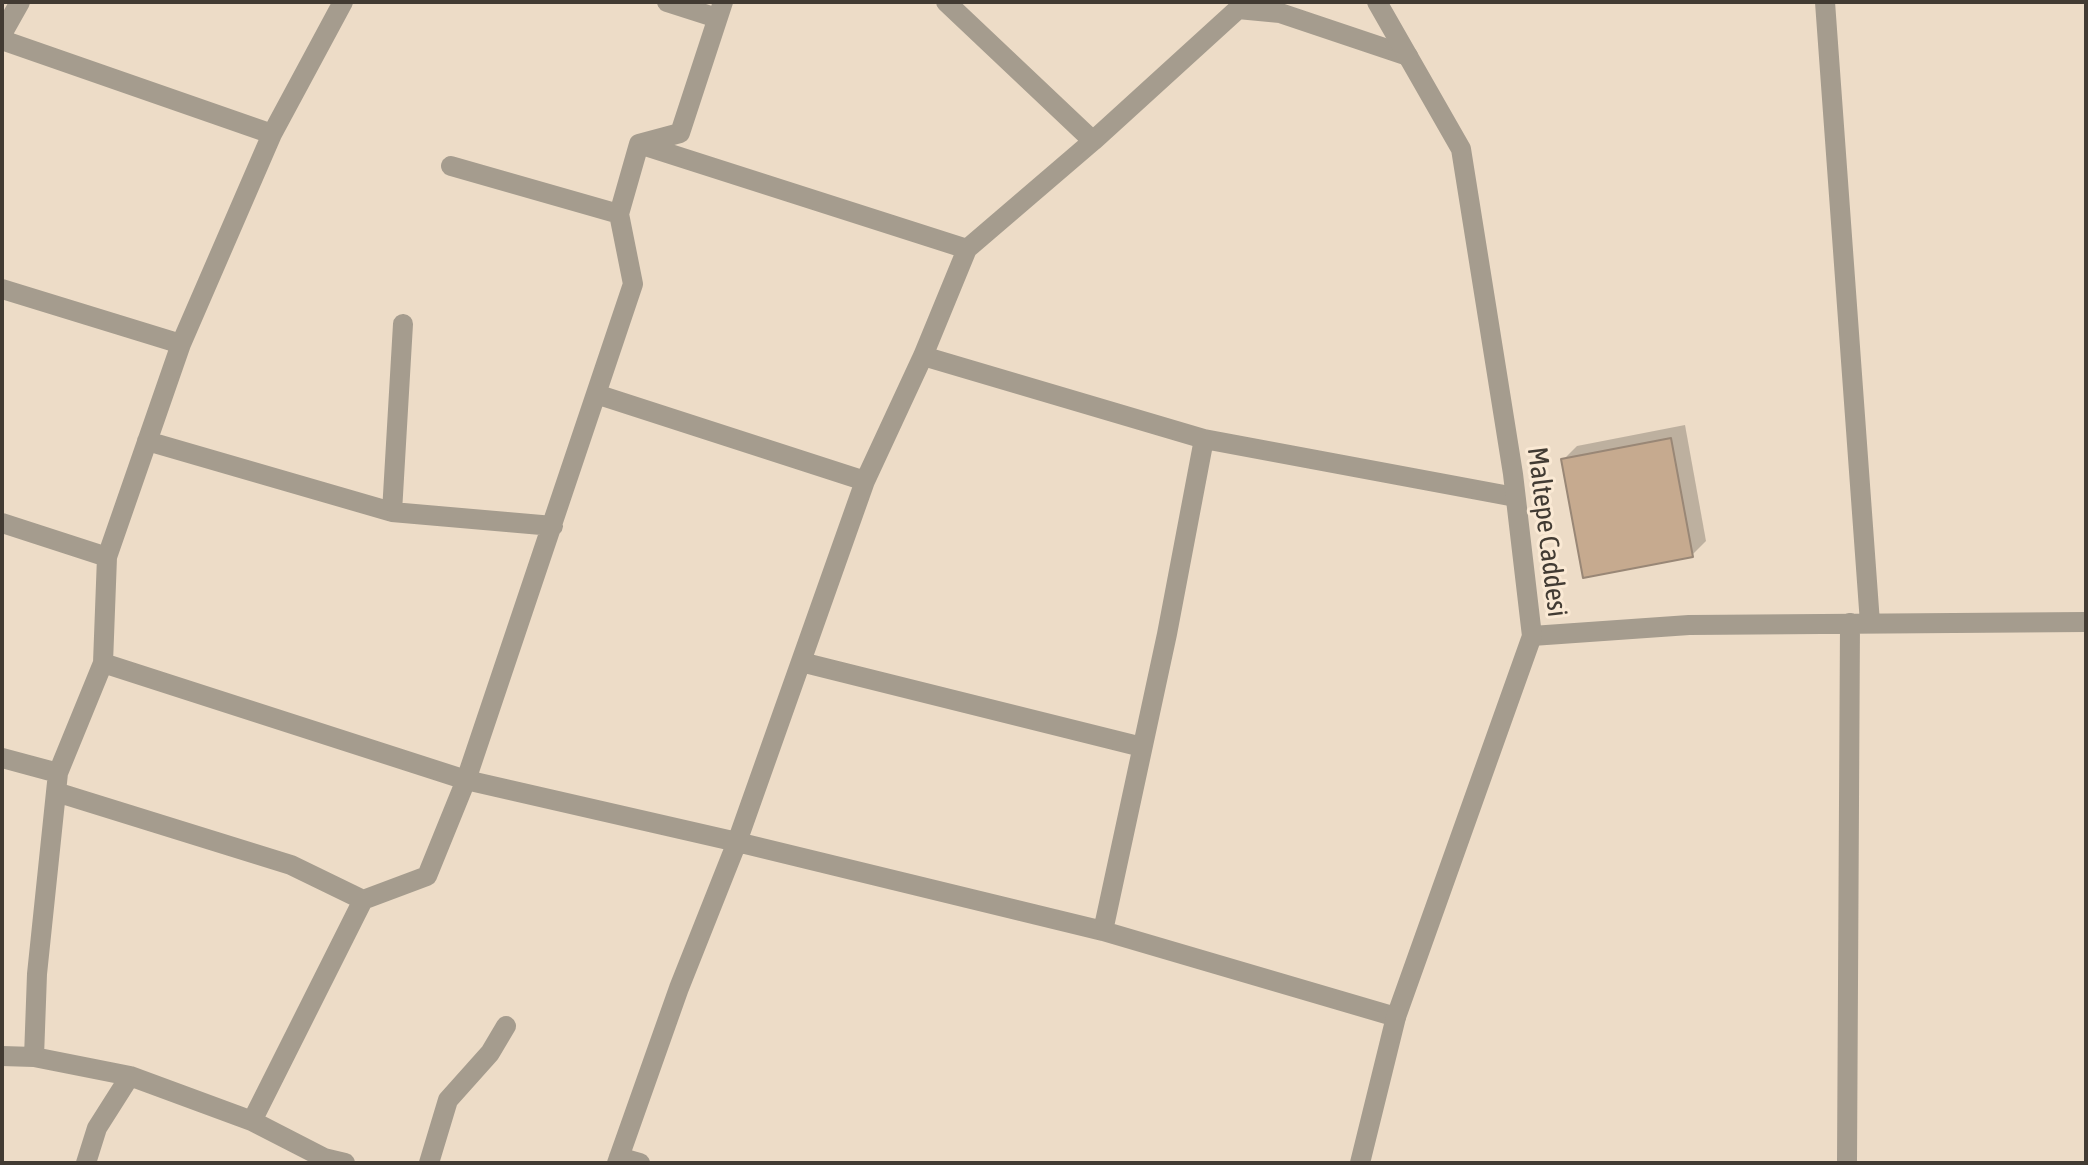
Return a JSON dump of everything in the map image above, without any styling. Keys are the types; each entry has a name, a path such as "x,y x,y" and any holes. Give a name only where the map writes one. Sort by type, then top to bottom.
{"street":[{"path":"2,34 20,2"},
{"path":"34,1057 37,974 57,783 103,663 107,557 181,344 272,134 343,2"},
{"path":"639,144 680,133 720,10 667,2"},
{"path":"946,2 1093,141"},
{"name":"Maltepe Caddesi","path":"1360,1163 1396,1017 1532,636 1515,497 1461,149 1377,2"},
{"path":"1825,2 1860,623 1847,1163"},
{"path":"640,1163 618,1160 679,988 737,842 865,481 923,356 967,249 1093,141 1235,5 1280,13 1408,56"},
{"path":"2,40 272,134"},
{"path":"252,1121 363,900 427,876 466,780 633,284 619,214 639,144"},
{"path":"639,144 967,249"},
{"path":"451,166 619,214"},
{"path":"2,289 181,344"},
{"path":"392,512 403,324"},
{"path":"923,356 1204,439 1515,497"},
{"path":"596,394 865,481"},
{"path":"1103,931 1204,439"},
{"path":"147,441 392,512 553,526"},
{"path":"2,523 107,557"},
{"path":"1532,636 1689,625 2086,622"},
{"path":"801,662 1142,747"},
{"path":"103,663 466,780 1103,931 1396,1017"},
{"path":"2,758 57,783 291,865 363,900"},
{"path":"429,1163 448,1100 490,1053 506,1026"},
{"path":"2,1056 34,1057 130,1076 252,1121 324,1158 345,1163"},
{"path":"86,1163 97,1128 130,1076"}],"building":[{"path":"1671,438 1693,557 1583,578 1561,459"}]}
